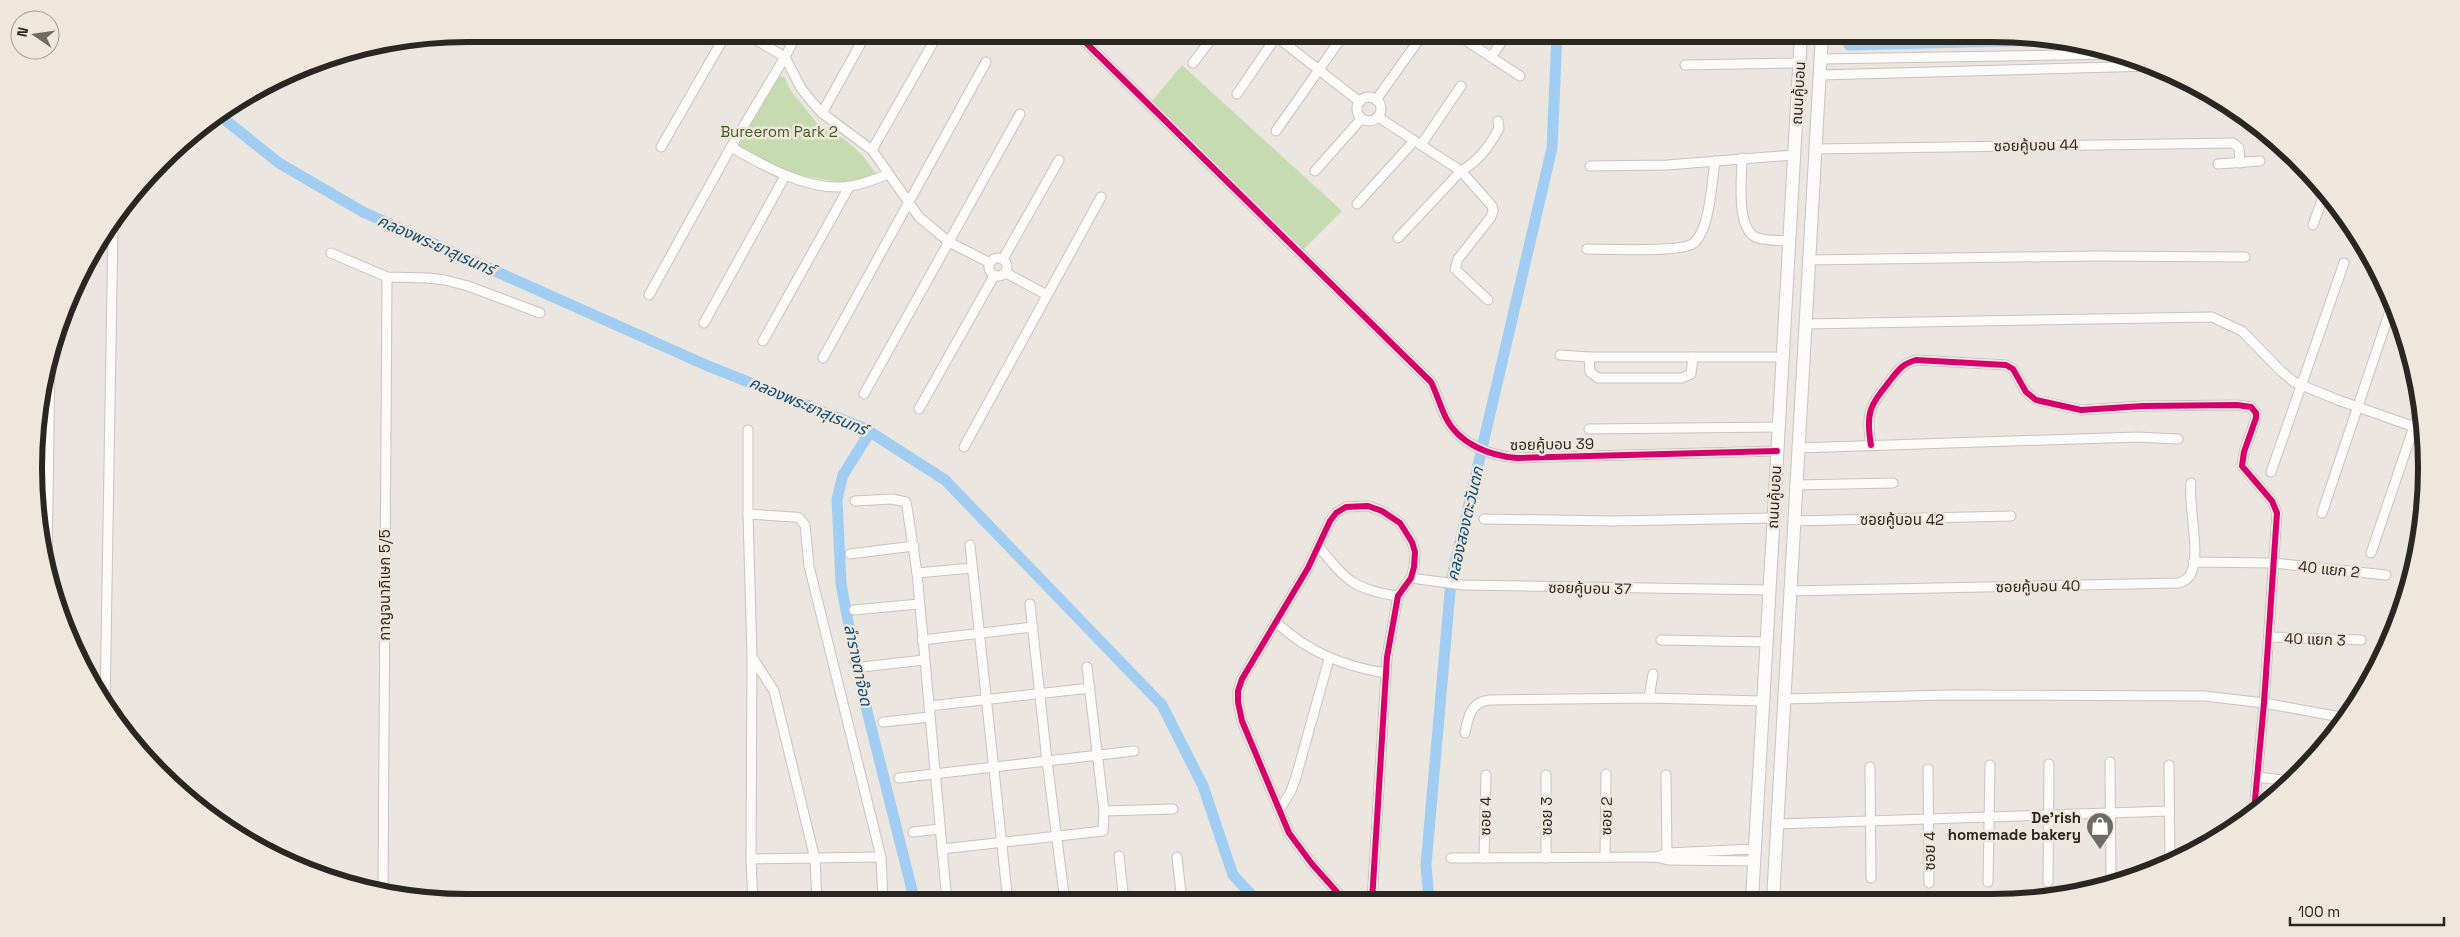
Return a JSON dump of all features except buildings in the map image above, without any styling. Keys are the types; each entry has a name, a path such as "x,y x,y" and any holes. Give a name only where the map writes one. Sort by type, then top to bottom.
{"main road":[{"name":"ถนนคู้บอน","path":"1752,894 1800,42"},
{"name":"ถนนคู้บอน","path":"1772,894 1822,42"}],"street":[{"path":"661,146 721,42"},
{"path":"760,42 785,57 801,88 822,113 872,150 907,203 919,217 948,242 990,263"},
{"path":"649,295 731,147 793,42"},
{"path":"822,113 862,42"},
{"path":"872,150 933,42"},
{"name":"ซอยคู้บอน 39","path":"1085,42 1431,382 1447,420 1456,432 1470,444 1495,456 1517,458 1777,451"},
{"path":"1193,63 1209,42"},
{"path":"1237,94 1270,42"},
{"path":"1284,42 1360,102"},
{"path":"1276,131 1338,42"},
{"path":"1376,100 1417,42"},
{"path":"1468,42 1520,76"},
{"path":"1491,57 1501,42"},
{"path":"1821,59 2091,54"},
{"path":"822,358 986,62"},
{"path":"1685,65 1799,63"},
{"path":"1820,75 2132,67"},
{"path":"1357,204 1418,143 1461,86"},
{"path":"1368,97 1376,100 1381,108 1378,116 1370,121 1362,118 1357,110 1360,102 1368,97"},
{"path":"864,394 1020,114"},
{"path":"1378,116 1461,171 1492,206 1491,217 1458,259 1454,269 1488,300"},
{"path":"1315,171 1362,118"},
{"path":"1398,238 1461,171 1474,164 1493,140 1499,128 1498,121"},
{"name":"ซอยคู้บอน 44","path":"1815,149 2234,143 2239,148 2240,163"},
{"path":"731,147 785,176 821,184 849,187 888,174"},
{"path":"1590,166 1715,161 1794,155"},
{"path":"1742,158 1742,214 1747,230 1758,238 1789,240"},
{"path":"1003,259 1059,160"},
{"path":"1587,249 1678,248 1694,242 1702,231 1715,161"},
{"path":"2218,164 2260,161"},
{"path":"704,323 785,176"},
{"path":"762,341 849,187"},
{"path":"964,447 1101,197"},
{"path":"2313,225 2322,200"},
{"path":"105,691 114,232"},
{"path":"331,253 387,278 445,280 468,286 540,313"},
{"path":"1808,260 2095,256 2245,257"},
{"path":"994,276 989,270 990,263 996,258 1003,259 1007,264 1006,273"},
{"path":"2271,472 2344,263"},
{"path":"1006,273 1047,296"},
{"path":"994,276 1003,276 1006,273"},
{"path":"919,409 994,276"},
{"name":"กาญจนาภิเษก 5/5","path":"383,886 387,278"},
{"path":"2322,513 2389,315"},
{"path":"1805,324 2212,317 2242,331 2281,371 2301,385 2358,408 2414,427"},
{"path":"1560,355 1589,357 1782,357"},
{"path":"1589,357 1590,372 1598,378 1682,378 1691,374 1693,357"},
{"path":"1871,445 1868,428 1872,406 1878,394 1904,364 1916,360 2006,365 2013,369 2026,392 2036,400 2080,410 2143,406 2246,405 2254,410 2256,418 2244,452 2242,466 2276,507 2269,637 2255,803"},
{"path":"48,533 50,393"},
{"path":"2371,554 2415,424"},
{"path":"1590,428 1778,427"},
{"path":"748,430 752,657 753,894"},
{"path":"1797,448 2137,436 2178,439"},
{"path":"1795,485 1893,482"},
{"path":"2191,483 2189,498 2194,520 2193,562 2273,563"},
{"path":"855,501 892,498 906,502 917,573 946,894"},
{"path":"1339,894 1297,846 1248,738 1238,702 1238,691 1242,680 1277,623 1319,546 1330,521 1336,513 1346,507 1368,506 1382,510 1400,524 1412,542 1415,552 1411,578 1398,596 1385,673 1372,894"},
{"path":"748,514 794,516 799,518 804,524 809,566 881,857 883,894"},
{"name":"ซอยคู้บอน 42","path":"1794,521 2011,516"},
{"path":"1484,518 1613,521 1773,518"},
{"path":"970,545 1007,894"},
{"path":"850,554 914,546"},
{"path":"1319,546 1336,568 1358,586 1369,591 1398,596"},
{"name":"ซอยคู้บอน 40","path":"1790,590 2179,583 2191,575 2193,562"},
{"name":"40 แยก 2","path":"2273,563 2386,575"},
{"path":"917,573 972,568"},
{"name":"ซอยคู้บอน 37","path":"1411,578 1463,585 1769,590"},
{"path":"854,610 919,604"},
{"path":"1030,604 1064,894"},
{"path":"1277,623 1305,646 1329,659 1385,673"},
{"path":"922,640 1032,627"},
{"name":"40 แยก 3","path":"2269,637 2361,640"},
{"path":"1661,640 1766,642"},
{"path":"752,657 774,691 815,860 817,894"},
{"path":"1280,809 1291,791 1296,777 1329,659"},
{"path":"862,667 924,660"},
{"path":"942,849 1100,833 1104,828 1104,811 1088,667"},
{"path":"1649,698 1653,674"},
{"path":"929,706 1090,688"},
{"path":"1783,699 1949,696 2205,696 2264,703 2338,716"},
{"path":"1465,733 1471,711 1481,701 1649,698 1763,700"},
{"path":"883,722 930,717"},
{"path":"899,778 1134,751"},
{"path":"2110,762 2111,877"},
{"path":"2048,882 2049,764"},
{"path":"1988,882 1990,765"},
{"path":"2170,765 2170,855"},
{"path":"1870,767 1871,878"},
{"path":"1928,769 1929,818"},
{"name":"ซอย 2","path":"1605,857 1606,774"},
{"name":"ซอย 4","path":"1484,858 1486,775"},
{"name":"ซอย 3","path":"1546,775 1546,858"},
{"path":"1666,775 1667,857"},
{"path":"2257,777 2282,780"},
{"path":"1104,811 1173,809"},
{"path":"1777,824 2169,810"},
{"name":"ซอย 4","path":"1929,818 1929,883"},
{"path":"913,832 940,829"},
{"path":"1451,858 1754,855"},
{"path":"1119,856 1123,894"},
{"path":"751,860 881,857"},
{"path":"1177,857 1181,894"}],"green space":[{"path":"1182,65 1342,211 1301,252 1152,101"},
{"name":"Bureerom Park 2","path":"775,76 784,77 791,91 820,127 843,138 862,155 877,175 851,184 786,173 735,143"}],"waterway":[{"name":"คลองสองตะวันตก","path":"1428,894 1426,865 1451,581 1552,148 1557,42"},
{"path":"1849,45 1963,42"},
{"name":"คลองพระยาสุเรนทร์","path":"225,119 279,163 363,212 708,366 864,428 945,480 1162,705 1203,786 1233,875 1251,894"},
{"name":"ลำรางตาจ๊อด","path":"870,432 843,475 837,499 841,584 859,679 913,894"}],"cycle path":[{"path":"1085,42 1431,382 1446,418 1467,442 1496,455 1517,458 1777,451"},
{"path":"1871,445 1869,433 1871,408 1900,369 1916,360 2006,365 2013,369 2026,392 2036,400 2081,410 2143,406 2237,405 2251,407 2256,413 2256,418 2244,452 2242,466 2272,501 2277,513 2264,703 2255,803"},
{"path":"1339,894 1312,864 1289,833 1242,721 1238,691 1242,679 1308,568 1330,521 1336,513 1346,507 1368,506 1382,511 1400,523 1412,542 1415,552 1411,578 1398,596 1387,657 1372,894"}],"place":[{"name":"De'rish homemade bakery","path":"2100,850"}]}
